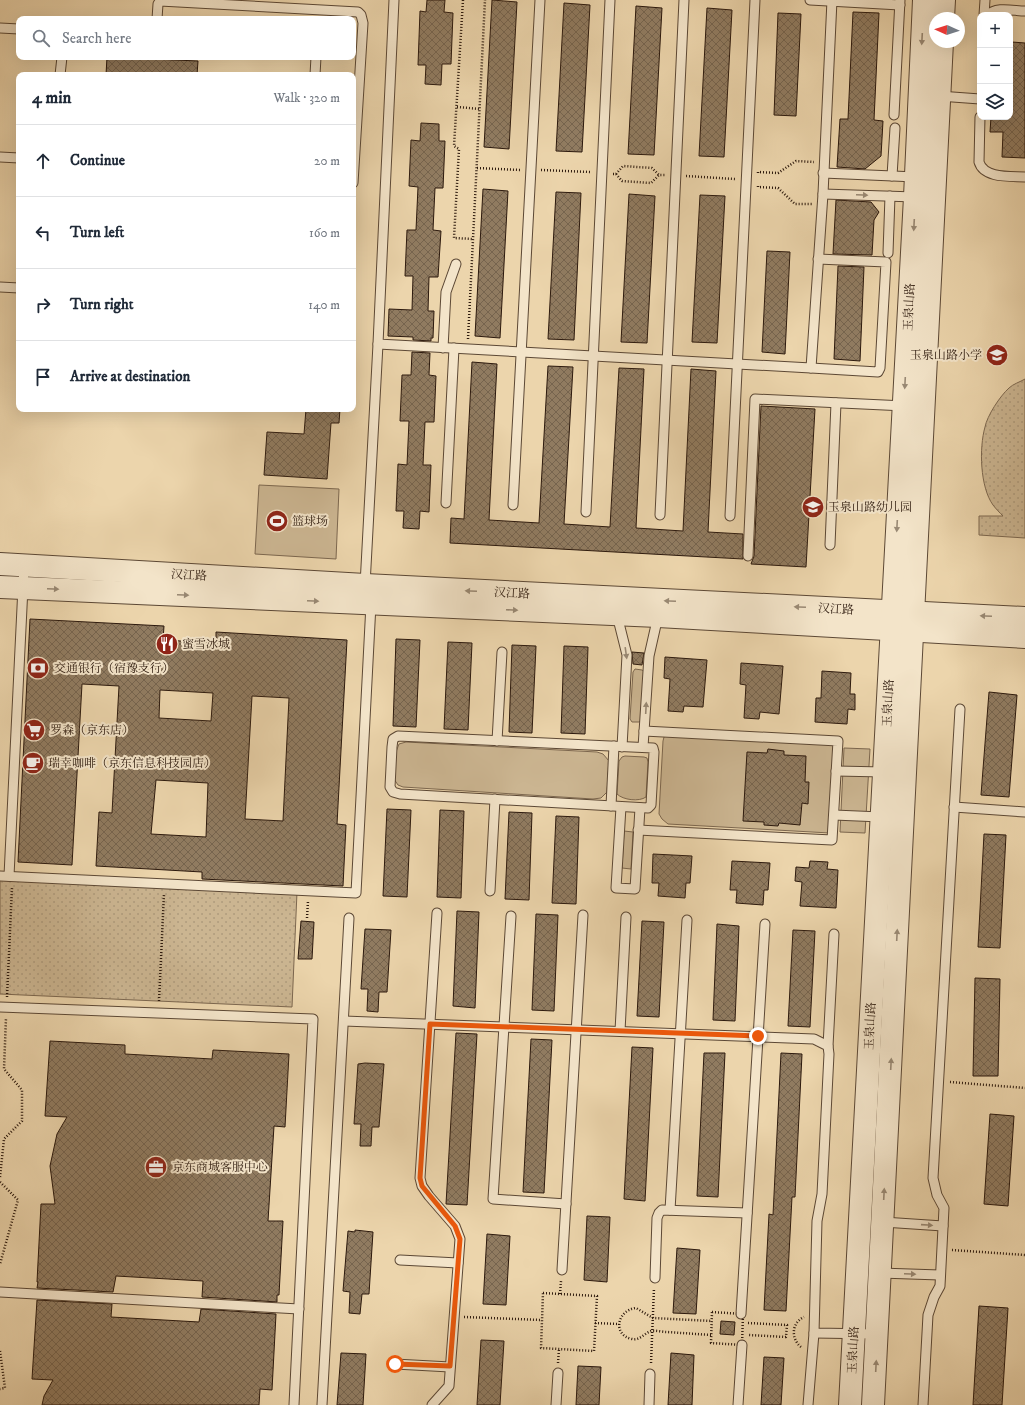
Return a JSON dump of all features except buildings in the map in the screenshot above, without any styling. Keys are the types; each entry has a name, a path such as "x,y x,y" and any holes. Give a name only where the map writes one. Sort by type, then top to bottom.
{"street":[{"name":"玉泉山路","path":"874,1405 913,622 914,406 929,96 924,0"},
{"path":"943,12 944,0"},
{"name":"玉泉山路","path":"929,96 941,48"},
{"name":"玉泉山路","path":"850,1405 892,621 914,406"},
{"name":"汉江路","path":"0,564 369,592 617,615 892,621"},
{"name":"汉江路","path":"0,587 369,592 913,622 1025,618"},
{"name":"汉江路","path":"913,622 1025,637"}],"lane":[{"path":"24,566 7,876 356,893 378,344 394,0"},
{"path":"513,505 540,0"},
{"path":"586,512 610,0"},
{"path":"660,515 684,0"},
{"path":"730,516 755,0"},
{"path":"810,0 900,2 894,115"},
{"path":"984,12 985,0"},
{"path":"157,16 158,4 160,1 358,12 361,15 363,23 356,135"},
{"path":"811,368 823,194 832,1"},
{"path":"992,12 997,10 1025,11"},
{"path":"0,28 16,29"},
{"path":"60,72 62,60"},
{"path":"315,72 316,60"},
{"path":"929,96 977,99"},
{"path":"980,120 980,166 989,173 1025,177"},
{"path":"892,176 895,128"},
{"path":"0,157 16,158"},
{"path":"823,173 892,176 925,188"},
{"path":"823,194 890,196 925,188"},
{"path":"888,253 890,196"},
{"path":"378,344 878,372 880,368 886,262 818,259"},
{"path":"443,348 446,292 456,264"},
{"path":"0,287 16,288"},
{"path":"446,503 454,348"},
{"path":"748,556 755,399 914,406"},
{"path":"830,545 836,403"},
{"path":"611,806 627,654 617,615"},
{"path":"643,747 649,656 658,616"},
{"path":"497,740 502,652"},
{"path":"923,1405 928,1315 934,1297 940,1286 942,1249 944,1208 937,1195 933,1178 960,709"},
{"path":"638,830 832,840 834,815 838,741 644,731"},
{"path":"398,736 618,747 653,748 651,805 648,808 400,794 393,792 390,787 393,739 398,736"},
{"path":"836,771 884,772"},
{"path":"490,891 495,799"},
{"path":"621,807 616,888 635,889 640,808"},
{"path":"954,807 1025,812"},
{"path":"834,815 881,818"},
{"path":"432,1405 448,1386 460,1239 455,1226 429,1196 422,1186 420,1178 437,913"},
{"path":"562,1270 583,915"},
{"path":"511,916 493,1199 566,1204"},
{"path":"620,1031 626,917"},
{"path":"322,1405 349,918"},
{"path":"670,1210 687,920"},
{"path":"742,1318 765,924"},
{"path":"808,1405 814,1333 817,1221 822,1194 834,934"},
{"path":"3,1007 313,1019 294,1405"},
{"path":"344,1021 758,1036 814,1039 828,1046"},
{"path":"655,1278 657,1218 662,1210 747,1213"},
{"path":"883,1222 943,1226"},
{"path":"400,1260 458,1263"},
{"path":"880,1273 940,1275"},
{"path":"0,1292 299,1309"},
{"path":"814,1333 877,1334"},
{"path":"738,1405 742,1340"},
{"path":"395,1364 450,1366"},
{"path":"556,1405 558,1373"},
{"path":"649,1405 650,1374"}],"path":[{"path":"463,0 454,146 459,149 454,238 473,239"},
{"path":"468,349 485,0"},
{"path":"457,107 480,109"},
{"path":"822,205 795,204 778,188 758,187 758,172 778,173 796,161 824,163"},
{"path":"616,174 623,166 652,168 659,175 746,180"},
{"path":"477,168 602,172 616,174 622,182 651,183 659,175"},
{"path":"0,1177 4,1139 22,1121 22,1090 4,1069 3,1007 7,876"},
{"path":"158,1013 164,884"},
{"path":"944,1082 1025,1088"},
{"path":"0,1182 18,1200 0,1264"},
{"path":"942,1249 1025,1255"},
{"path":"650,1374 655,1278"},
{"path":"543,1293 597,1296 595,1323 594,1351 541,1348 543,1293"},
{"path":"711,1334 652,1331 636,1340 622,1334 619,1324 622,1314 636,1308 653,1318 712,1320"},
{"path":"712,1312 787,1325 786,1337 711,1343 712,1320 712,1312"},
{"path":"454,1316 542,1320"},
{"path":"742,1318 742,1340"},
{"path":"595,1323 619,1324"},
{"path":"786,1331 793,1331"},
{"path":"0,1350 5,1388 0,1389"}],"shaded area":[{"path":"1025,379 1025,538 979,535 979,516 1003,516 993,505 985,488 983,478 981,456 986,422 994,406 1005,392 1012,385"},
{"path":"259,485 339,489 336,559 255,554"},
{"path":"635,669 645,672 642,720 639,722 632,722 630,719 633,672"},
{"path":"667,735 834,744 830,833 668,824 659,814 663,741 664,737"},
{"path":"406,742 597,752 603,754 609,761 607,792 601,798 593,799 403,787 398,785 394,779 396,752 399,744"},
{"path":"844,748 870,749 865,833 840,832"},
{"path":"625,756 647,758 646,797 643,799 627,799 617,794 619,761"},
{"path":"624,831 633,832 631,869 622,868"},
{"path":"0,877 297,892 292,1007 0,994"}],"place":[{"name":"玉泉山路小学","path":"997,355"},
{"name":"玉泉山路幼儿园","path":"813,507"},
{"name":"篮球场","path":"277,521"},
{"name":"蜜雪冰城","path":"167,644"},
{"name":"交通银行（宿豫支行）","path":"38,668"},
{"name":"罗森（京东店）","path":"34,730"},
{"name":"瑞幸咖啡（京东信息科技园店）","path":"33,763"},
{"name":"京东商城客服中心","path":"156,1167"}],"route":[{"path":"395,1364 450,1366 460,1239 455,1226 429,1196 422,1186 420,1178 430,1024 758,1036"}]}
